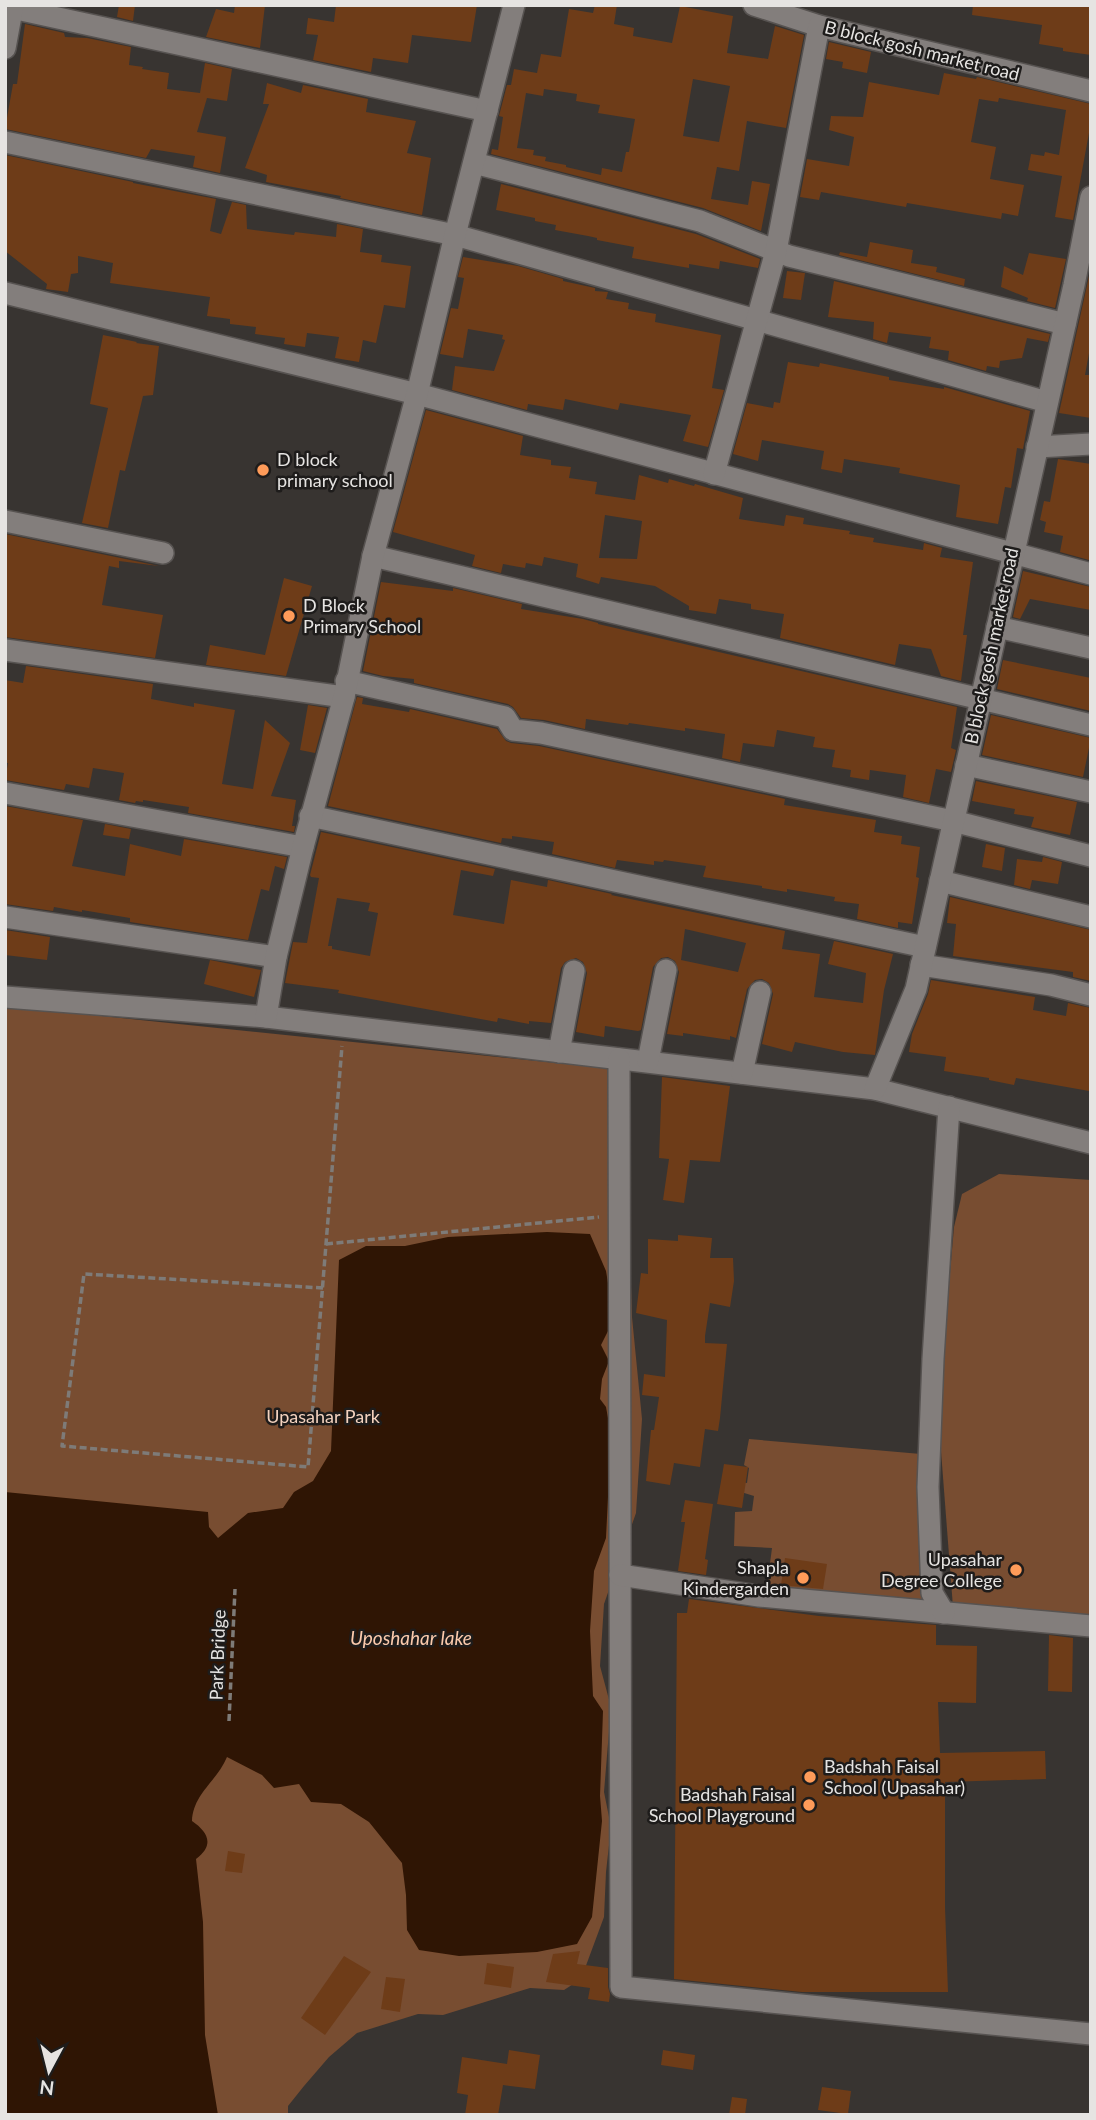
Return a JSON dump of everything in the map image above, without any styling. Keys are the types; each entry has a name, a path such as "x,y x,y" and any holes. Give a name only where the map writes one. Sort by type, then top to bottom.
{"street":[{"path":"266,1017 276,957 310,816 345,689 373,556 417,394 514,5"},
{"name":"B block gosh market road","path":"754,5 819,26 1091,91"},
{"path":"5,48 13,7 487,111"},
{"path":"714,474 776,251 819,26"},
{"path":"5,142 455,235 1047,402"},
{"path":"474,163 700,221 776,251 1065,324"},
{"name":"B block gosh market road","path":"875,1089 916,989 1065,324 1082,287 1091,197"},
{"path":"5,293 417,394 1091,575"},
{"path":"1037,447 1091,444"},
{"path":"5,521 163,553"},
{"path":"373,556 1091,725"},
{"path":"997,628 1091,648"},
{"path":"5,650 345,689 505,717 513,730 541,733 953,821 1091,856"},
{"path":"966,765 1091,792"},
{"path":"5,793 303,847"},
{"path":"310,816 1091,995"},
{"path":"940,881 1091,917"},
{"path":"5,917 276,957"},
{"path":"648,1061 666,970"},
{"path":"559,1052 574,971"},
{"path":"742,1073 760,992"},
{"path":"5,996 266,1017 875,1089 1091,1143"},
{"path":"618,1059 621,1987 1091,2034"},
{"path":"944,1612 932,1593 928,1487 949,1107"},
{"path":"620,1575 759,1596 1091,1626"}],"path":[{"path":"323,1288 83,1274 62,1446 308,1467 323,1288 343,1026"},
{"path":"326,1244 619,1215"},
{"name":"Park Bridge","path":"229,1721 235,1589"}],"green space":[{"name":"Upasahar Park","path":"5,1006 624,1070 632,1317 642,1419 636,1513 604,1604 600,1666 611,1707 604,1792 611,1827 604,1917 581,1979 564,1990 530,1988 443,2015 418,2014 357,2033 329,2057 304,2086 288,2106 288,2115 5,2115"},
{"path":"999,1174 1091,1180 1091,1617 953,1607 938,1412 954,1227 962,1194"},
{"path":"749,1439 921,1454 926,1602 766,1594 772,1548 734,1546 735,1512 752,1511 754,1496 741,1492 741,1482 747,1483 749,1468 744,1465"}],"water":[{"name":"Uposhahar lake","path":"547,1232 590,1234 606,1271 614,1319 601,1345 609,1361 602,1379 600,1399 606,1407 611,1435 606,1538 594,1571 590,1631 593,1696 603,1711 600,1796 602,1821 592,1917 577,1944 537,1952 459,1956 419,1950 407,1930 402,1863 369,1822 341,1804 311,1802 299,1784 274,1788 262,1775 227,1757 196,1803 192,1821 207,1839 206,1849 196,1859 203,1922 205,2035 218,2115 5,2115 5,1492 208,1512 209,1527 218,1538 248,1513 283,1508 294,1492 313,1481 331,1451 339,1260 366,1246 405,1246 448,1237"}],"building":[{"path":"119,5 135,5 133,21 117,17"},
{"path":"235,5 265,5 260,48 206,37 216,9 234,13"},
{"path":"336,5 477,5 471,42 412,35 408,63 373,58 371,72 313,60 318,35 306,34 308,18 334,22"},
{"path":"595,5 617,5 614,24 634,28 633,36 672,43 680,6 733,16 727,53 768,59 775,26 804,35 786,128 747,121 739,171 717,167 711,199 748,205 752,181 770,184 761,231 703,208 491,154 492,149 498,150 503,117 499,116 514,69 537,73 541,54 561,57 569,9 593,13","holes":["693,79 730,86 719,142 683,136","544,89 577,94 576,101 600,105 598,113 635,119 622,172 602,168 601,175 545,161 546,157 533,155 534,150 517,148 526,93 543,96"]},
{"path":"973,5 1091,5 1091,55 1039,44 1042,25 972,15"},
{"path":"25,24 64,33 65,37 87,38 131,47 129,65 169,73 167,89 200,93 205,63 232,69 227,101 207,98 197,132 226,137 220,173 193,167 195,156 151,149 146,158 5,129 13,84 17,84"},
{"path":"829,42 871,52 867,73 842,68 843,62 826,59"},
{"path":"944,73 976,79 977,77 1091,104 1091,122 1073,220 1055,217 1062,176 1028,170 1031,154 1044,156 1045,152 1059,155 1066,110 999,98 998,102 979,99 971,142 996,147 990,179 1024,185 1018,216 1002,213 1001,219 907,203 906,207 821,192 819,200 800,197 807,159 849,166 854,137 829,130 831,116 863,117 869,82 939,95"},
{"path":"267,83 301,93 303,85 368,99 366,112 416,121 407,153 431,158 422,215 266,182 267,175 245,168 269,104 263,104"},
{"path":"5,155 216,199 210,231 221,234 232,202 246,205 247,229 336,237 337,224 363,229 360,252 382,255 381,262 411,266 405,308 384,305 376,343 363,340 359,362 335,358 339,337 307,333 305,347 284,344 285,338 255,334 256,327 230,324 230,319 207,316 210,297 110,283 113,263 78,256 78,273 71,274 68,292 46,289 47,284 5,251"},
{"path":"501,184 696,234 760,259 758,268 720,261 719,269 689,264 689,268 632,258 634,247 555,230 556,225 496,210"},
{"path":"870,242 913,250 911,263 937,267 936,272 965,279 964,286 839,255 840,252 867,257"},
{"path":"1029,253 1066,259 1055,308 1027,301 1028,298 1001,287 1004,266 1023,275"},
{"path":"463,257 518,266 595,288 595,291 608,292 606,299 629,303 628,309 656,314 655,322 721,335 712,388 724,390 708,447 683,441 691,415 620,403 618,410 565,399 563,410 528,404 527,410 452,390 455,366 494,371 505,340 502,339 503,335 468,329 463,358 440,354 451,308 458,309 464,278 458,277"},
{"path":"1091,267 1091,342 1085,375 1091,375 1091,418 1059,413"},
{"path":"787,271 805,273 801,300 783,298"},
{"path":"834,281 1050,334 1048,342 1027,338 1022,358 1000,361 999,368 987,366 986,371 948,360 949,351 929,348 931,337 889,332 887,343 873,339 874,322 828,317"},
{"path":"103,335 159,346 153,395 143,396 125,471 120,470 108,528 82,523 108,408 90,404"},
{"path":"788,362 819,367 820,363 889,377 889,380 944,387 1030,411 1023,449 1017,448 1011,488 1005,487 998,524 956,517 960,485 899,473 900,468 844,459 842,473 821,469 824,451 762,440 758,461 733,454 747,403 773,408 774,402 780,403"},
{"path":"426,410 523,436 520,455 551,460 551,465 571,467 569,478 597,482 595,494 635,500 639,475 668,483 669,479 743,498 739,519 784,526 786,515 804,518 803,524 850,531 849,534 874,538 873,542 923,550 924,543 942,548 940,557 973,562 963,635 967,635 961,681 941,676 931,649 899,644 895,665 780,638 784,614 751,609 751,604 719,599 716,614 689,610 689,606 655,586 601,577 599,584 576,577 578,564 544,557 542,566 526,563 525,568 503,564 501,573 472,566 475,555 393,532","holes":["605,515 642,521 637,559 599,558"]},
{"path":"1058,459 1091,464 1089,560 1060,552 1063,536 1044,532 1046,522 1040,520 1044,501 1050,502"},
{"path":"5,534 159,566 119,561 119,568 109,566 102,605 163,615 155,658 5,637"},
{"path":"1023,571 1091,587 1091,610 1030,599 1020,619 1013,617"},
{"path":"284,578 312,586 286,676 206,665 210,645 265,655"},
{"path":"381,582 453,591 453,588 522,604 521,609 583,619 957,707 951,748 956,750 951,772 936,769 929,803 903,797 906,775 870,770 869,780 850,777 851,770 832,767 835,750 813,747 815,737 777,730 774,747 743,743 740,762 722,758 725,734 586,719 585,729 521,718 508,704 414,683 414,679 363,671"},
{"path":"1003,660 1091,678 1091,711 997,689"},
{"path":"26,666 153,684 151,699 194,707 194,703 235,710 222,784 253,789 265,720 290,743 271,796 296,800 292,826 295,826 294,832 188,813 189,807 143,800 135,803 119,800 124,773 93,768 89,788 66,784 64,790 5,780 8,763 5,763 5,680 23,683"},
{"path":"357,697 363,698 362,704 409,712 410,709 497,729 506,741 511,743 539,746 785,799 784,805 876,820 874,832 902,836 901,844 920,847 916,877 919,878 912,924 898,922 898,928 857,919 859,904 834,901 835,897 787,889 787,892 703,877 706,866 664,860 654,861 654,865 617,860 615,868 552,854 554,842 512,836 512,839 502,838 501,843 328,806"},
{"path":"308,705 327,708 315,753 300,750"},
{"path":"991,715 1091,738 1083,777 982,755"},
{"path":"976,781 1077,802 1070,835 1031,827 1034,817 1014,814 1015,809 972,801"},
{"path":"5,806 83,820 72,866 125,876 130,844 181,856 184,839 287,857 284,869 275,866 269,891 261,889 248,940 130,922 130,918 82,910 54,907 53,911 5,904"},
{"path":"105,824 131,829 129,839 103,835"},
{"path":"321,832 495,869 493,876 461,870 453,915 504,924 511,880 547,887 548,880 785,931 782,949 820,954 814,997 863,1003 866,973 828,964 834,941 893,954 884,990 875,1055 843,1052 795,1042 792,1052 762,1044 773,994 769,983 762,979 755,980 747,989 736,1038 730,1036 730,1040 683,1033 683,1036 667,1034 679,972 675,961 668,957 661,958 653,967 641,1030 605,1026 604,1037 576,1032 587,973 583,962 576,958 565,962 561,968 551,1023 529,1021 529,1024 498,1018 497,1022 338,993 339,990 285,983 293,942 307,943 319,878 310,875","holes":["337,898 370,903 368,911 378,913 370,956 328,946","685,929 746,943 738,972 681,960"]},
{"path":"986,844 1005,848 1002,871 982,867"},
{"path":"1043,857 1062,862 1058,884 1032,880 1030,889 1014,885 1017,859 1042,862"},
{"path":"950,897 1091,930 1091,981 1073,977 1073,972 953,956 956,924 947,923"},
{"path":"5,930 50,937 47,960 5,955"},
{"path":"210,960 261,970 254,997 204,984"},
{"path":"931,980 1035,997 1033,1010 1066,1016 1068,1003 1091,1008 1089,1091 1016,1078 1014,1085 944,1071 946,1057 909,1052 912,1034"},
{"path":"662,1077 730,1086 720,1162 690,1160 684,1203 663,1200 669,1159 659,1158"},
{"path":"678,1235 712,1238 710,1258 733,1258 734,1281 730,1307 710,1303 705,1336 705,1343 727,1344 718,1431 705,1429 700,1467 674,1463 670,1485 646,1481 651,1430 654,1430 659,1397 642,1395 644,1374 665,1377 667,1320 636,1313 641,1273 648,1274 648,1239 678,1241"},
{"path":"724,1464 748,1467 742,1508 717,1504"},
{"path":"685,1500 713,1504 705,1559 708,1560 706,1575 678,1571 685,1522 681,1522"},
{"name":"Shapla Kindergarden","path":"785,1558 827,1564 823,1589 781,1585"},
{"name":"Badshah Faisal School (Upasahar)","path":"689,1599 819,1616 936,1625 936,1645 977,1646 976,1703 938,1702 940,1753 1045,1751 1046,1779 945,1782 948,1992 802,1992 674,1979 677,1613 687,1613"},
{"path":"1049,1635 1073,1638 1072,1692 1048,1691"},
{"path":"228,1851 245,1854 242,1873 225,1871"},
{"path":"580,1951 577,1964 608,1968 609,2002 588,1999 590,1988 546,1982 553,1954"},
{"path":"344,1956 371,1972 325,2035 301,2018"},
{"path":"487,1963 514,1967 511,1988 484,1984"},
{"path":"386,1977 405,1979 400,2012 381,2009"},
{"path":"509,2050 540,2055 535,2089 503,2085 498,2115 465,2115 468,2095 457,2093 462,2057 507,2064"},
{"path":"663,2050 695,2055 693,2070 661,2065"},
{"path":"822,2087 851,2091 848,2114 818,2110"},
{"path":"732,2097 747,2099 745,2115 729,2115"}],"place":[{"name":"D block primary school","path":"263,470"},
{"name":"D Block Primary School","path":"289,616"},
{"name":"Upasahar Degree College","path":"1016,1570"},
{"name":"Shapla Kindergarden","path":"803,1578"},
{"name":"Badshah Faisal School (Upasahar)","path":"810,1777"},
{"name":"Badshah Faisal School Playground","path":"809,1805"}]}
